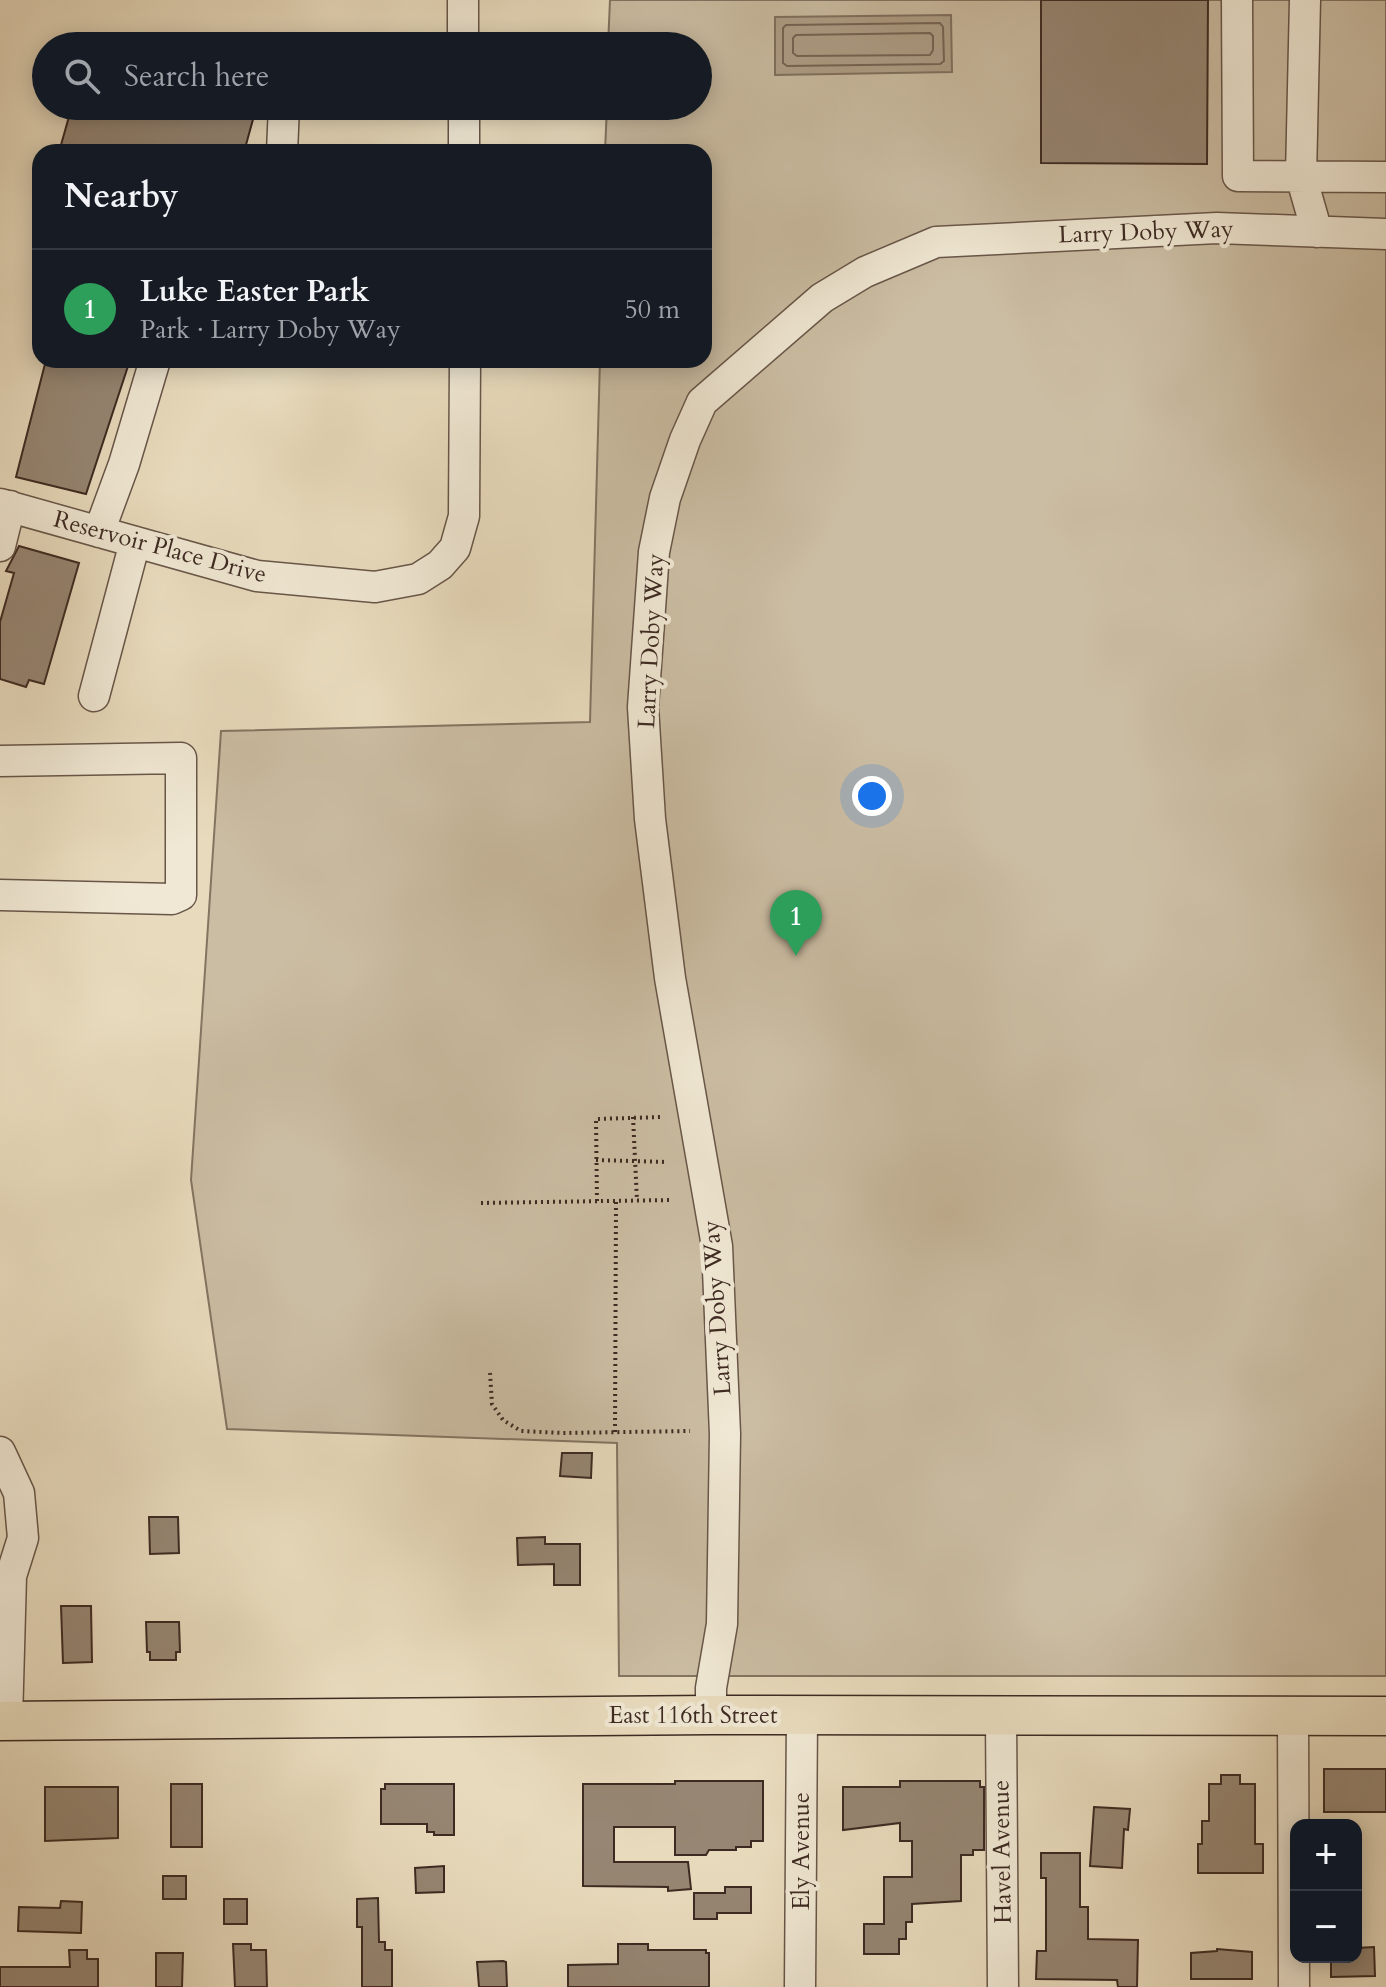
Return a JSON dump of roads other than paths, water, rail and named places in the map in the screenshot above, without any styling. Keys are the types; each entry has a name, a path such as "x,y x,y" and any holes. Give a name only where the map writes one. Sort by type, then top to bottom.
{"main road":[{"name":"East 116th Street","path":"3,1721 711,1715 1386,1716"}],"street":[{"path":"463,0 463,32"},
{"path":"1237,0 1238,176 1386,177"},
{"path":"1305,0 1301,176 1317,232"},
{"path":"282,144 283,120"},
{"path":"464,120 464,144"},
{"name":"Larry Doby Way","path":"711,1715 711,1688 722,1624 725,1434 717,1246 670,978 650,819 643,707 654,552 665,498 702,402 822,298 865,272 936,242 1217,228 1386,234"},
{"path":"94,696 118,537 124,464 153,368"},
{"name":"Reservoir Place Drive","path":"5,505 257,576 375,587 418,579 440,565 455,548 464,516 465,368"},
{"path":"0,546 5,505"},
{"path":"0,761 181,758 181,895 172,899 0,895"},
{"path":"0,1452 19,1493 23,1538 11,1576 3,1721"},
{"name":"Ely Avenue","path":"800,1987 802,1715"},
{"path":"1293,1715 1294,1987"},
{"name":"Havel Avenue","path":"1001,1717 1003,1987"}],"water":[{"path":"951,15 952,72 775,75 775,17"}],"place":[{"name":"Luke Easter Park","path":"796,956"}]}
